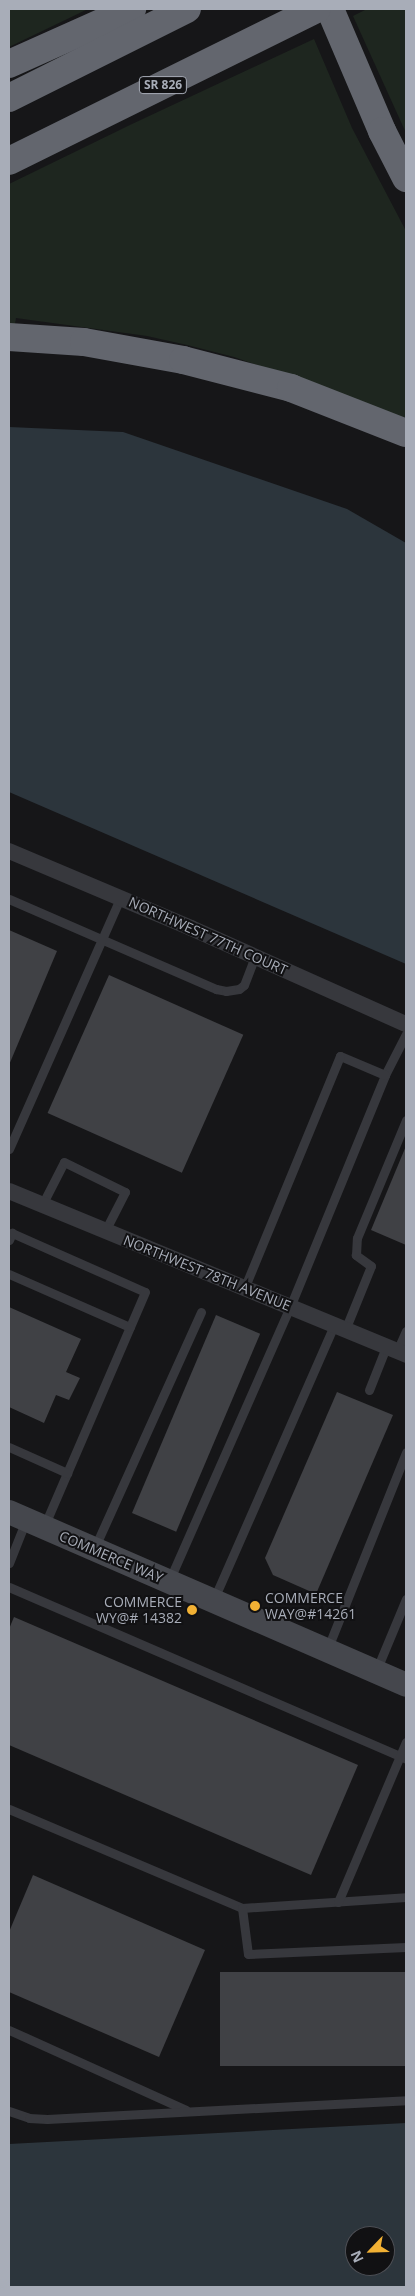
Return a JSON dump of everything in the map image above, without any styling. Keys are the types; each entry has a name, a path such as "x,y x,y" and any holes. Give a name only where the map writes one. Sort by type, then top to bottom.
{"highway":[{"path":"9,64 132,9"},
{"path":"9,98 187,9"},
{"path":"9,141 276,9"},
{"name":"SR 826","path":"9,161 317,9"},
{"path":"330,9 382,131 406,178"},
{"path":"9,337 84,342 183,360 290,388 406,433"}],"street":[{"name":"NORTHWEST 77TH COURT","path":"9,851 406,1024"},
{"name":"NORTHWEST 78TH AVENUE","path":"9,1191 396,1351"},
{"name":"COMMERCE WAY","path":"26,1520 406,1685"}],"lane":[{"path":"9,1149 120,898"},
{"path":"9,899 216,989 239,989 244,985 255,957"},
{"path":"168,1582 290,1307 385,1075 395,1060 406,1034"},
{"path":"244,1288 340,1056 385,1075"},
{"path":"213,1601 339,1328 371,1266 356,1255 358,1238 405,1126"},
{"path":"42,1205 64,1162 125,1192 106,1231"},
{"path":"9,1240 12,1234 145,1292 67,1473 26,1520 9,1563"},
{"path":"9,1274 130,1327"},
{"path":"94,1549 201,1312"},
{"path":"369,1390 396,1351 406,1332"},
{"path":"9,1447 67,1473"},
{"path":"327,1650 406,1452"},
{"path":"9,1587 403,1758"},
{"path":"376,1671 406,1598"},
{"path":"338,1902 403,1758 406,1742"},
{"path":"9,1809 242,1908 406,1898"},
{"path":"242,1908 248,1954 406,1947"},
{"path":"9,2030 189,2112"},
{"path":"9,2111 29,2118 47,2119 406,2100"}],"shaded area":[{"path":"9,9 88,9 9,47"},
{"path":"367,9 406,9 406,133 353,16"},
{"path":"314,39 352,128 406,231 406,426 285,375 234,357 147,336 16,318 15,324 9,324 9,184"},
{"path":"9,427 123,432 347,509 406,543 406,964 9,792"},
{"path":"406,2123 406,2287 9,2287 9,2144"}],"building":[{"path":"9,930 57,951 9,1065"},
{"path":"109,975 243,1035 182,1173 48,1113"},
{"path":"406,1146 406,1245 371,1230"},
{"path":"9,1307 81,1339 66,1372 80,1378 69,1400 56,1395 44,1423 9,1407"},
{"path":"216,1315 260,1334 176,1532 132,1513"},
{"path":"337,1392 393,1415 316,1594 273,1575 265,1558"},
{"path":"14,1617 358,1765 311,1875 9,1745 9,1629"},
{"path":"33,1875 205,1950 159,2057 9,1992 9,1932"},
{"path":"220,1972 406,1972 406,2066 220,2066"}],"place":[{"name":"COMMERCE WAY@#14261","path":"255,1606"},
{"name":"COMMERCE WY@# 14382","path":"192,1610"}]}
